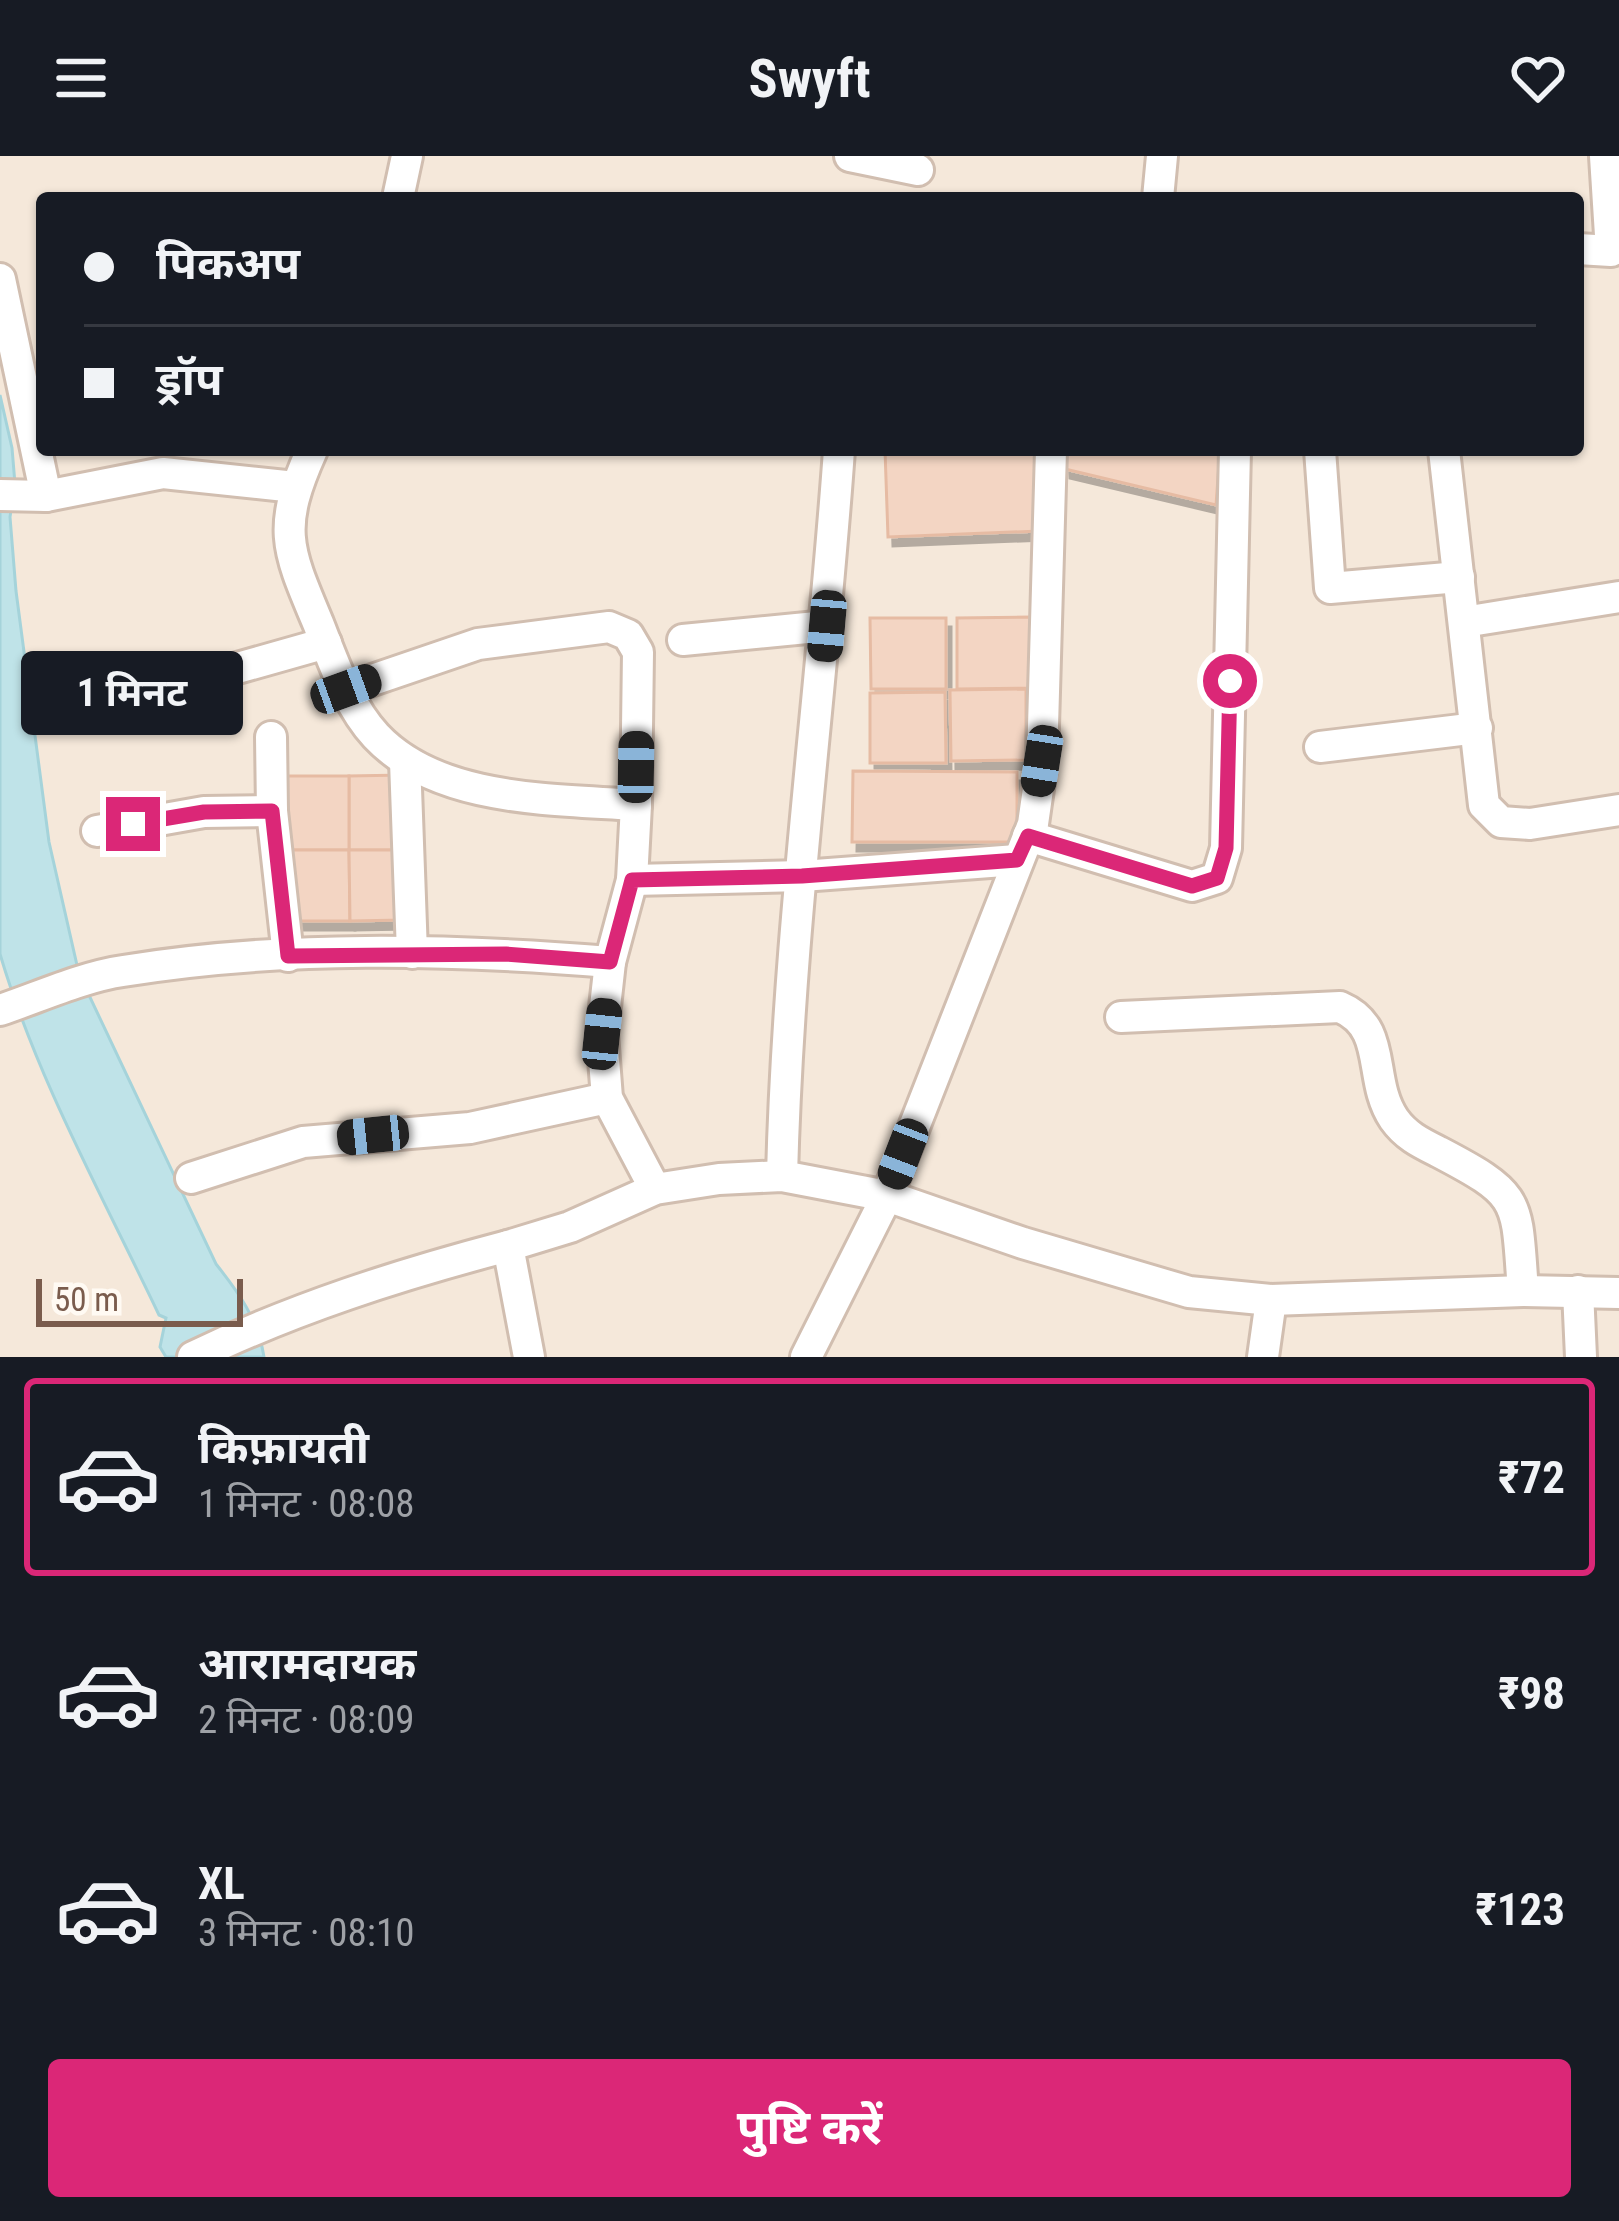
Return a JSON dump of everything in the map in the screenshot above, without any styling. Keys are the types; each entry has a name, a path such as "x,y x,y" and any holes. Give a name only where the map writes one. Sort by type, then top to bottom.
{"street":[{"path":"399,192 407,156"},
{"path":"850,156 918,175"},
{"path":"1159,192 1162,156"},
{"path":"1584,249 1611,250 1605,156"},
{"path":"0,278 36,449"},
{"path":"38,456 46,496"},
{"path":"309,456 289,508 292,562 346,689 374,735 405,761 452,782 636,806"},
{"path":"782,1176 785,1061 839,456"},
{"path":"806,1357 887,1196 1022,848 1042,761 1051,456"},
{"path":"632,880 802,876 1022,848 1192,886 1217,878 1226,848 1235,456"},
{"path":"1320,456 1330,588 1459,578"},
{"path":"1445,456 1484,805 1502,822 1530,824 1619,810"},
{"path":"0,495 46,496 163,473 296,487"},
{"path":"1464,622 1619,598"},
{"path":"683,640 827,626"},
{"path":"346,689 478,644 608,627 628,635 638,652 632,880 610,962 602,1034 607,1098 656,1189"},
{"path":"89,703 188,682 326,643"},
{"path":"1320,747 1477,728"},
{"path":"272,737 272,811 288,956"},
{"path":"405,761 412,953"},
{"path":"98,831 204,812 272,811"},
{"path":"0,1010 118,971 288,956 506,954 610,962"},
{"path":"1120,1017 1340,1007 1360,1016 1372,1036 1380,1089 1408,1136 1487,1177 1510,1198 1518,1226 1523,1291"},
{"path":"191,1178 303,1142 470,1128 607,1098"},
{"path":"193,1357 266,1322 349,1292 570,1227 656,1189 782,1176 887,1196 1189,1292 1271,1300 1523,1291 1619,1294"},
{"path":"508,1246 529,1357"},
{"path":"1578,1291 1581,1357"},
{"path":"1263,1357 1271,1300"}],"shaded area":[{"path":"0,156 1619,156 1619,1357 0,1357"}],"water":[{"path":"0,395 12,448 15,484 10,517 16,591 49,842 79,974 216,1264 252,1319 264,1357 166,1357 160,1347 166,1318 159,1315 52,1092 0,954"}],"building":[{"path":"885,456 1037,456 1040,531 888,537"},
{"path":"1064,456 1220,456 1216,505 1065,469"},
{"path":"1032,617 1032,688 957,689 957,618"},
{"path":"870,618 946,618 946,689 871,689"},
{"path":"1026,689 1026,760 951,761 950,690"},
{"path":"945,692 946,763 870,763 870,693"},
{"path":"853,771 1017,772 1017,842 852,842"},
{"path":"403,775 403,850 349,850 349,776"},
{"path":"286,776 349,776 349,850 286,850"},
{"path":"286,850 349,850 350,921 286,921"},
{"path":"349,850 403,850 403,920 350,921"}],"route":[{"path":"133,824 204,812 272,811 288,956 506,954 610,962 632,880 802,876 1017,860 1028,836 1192,886 1217,878 1226,848 1230,681"}]}
